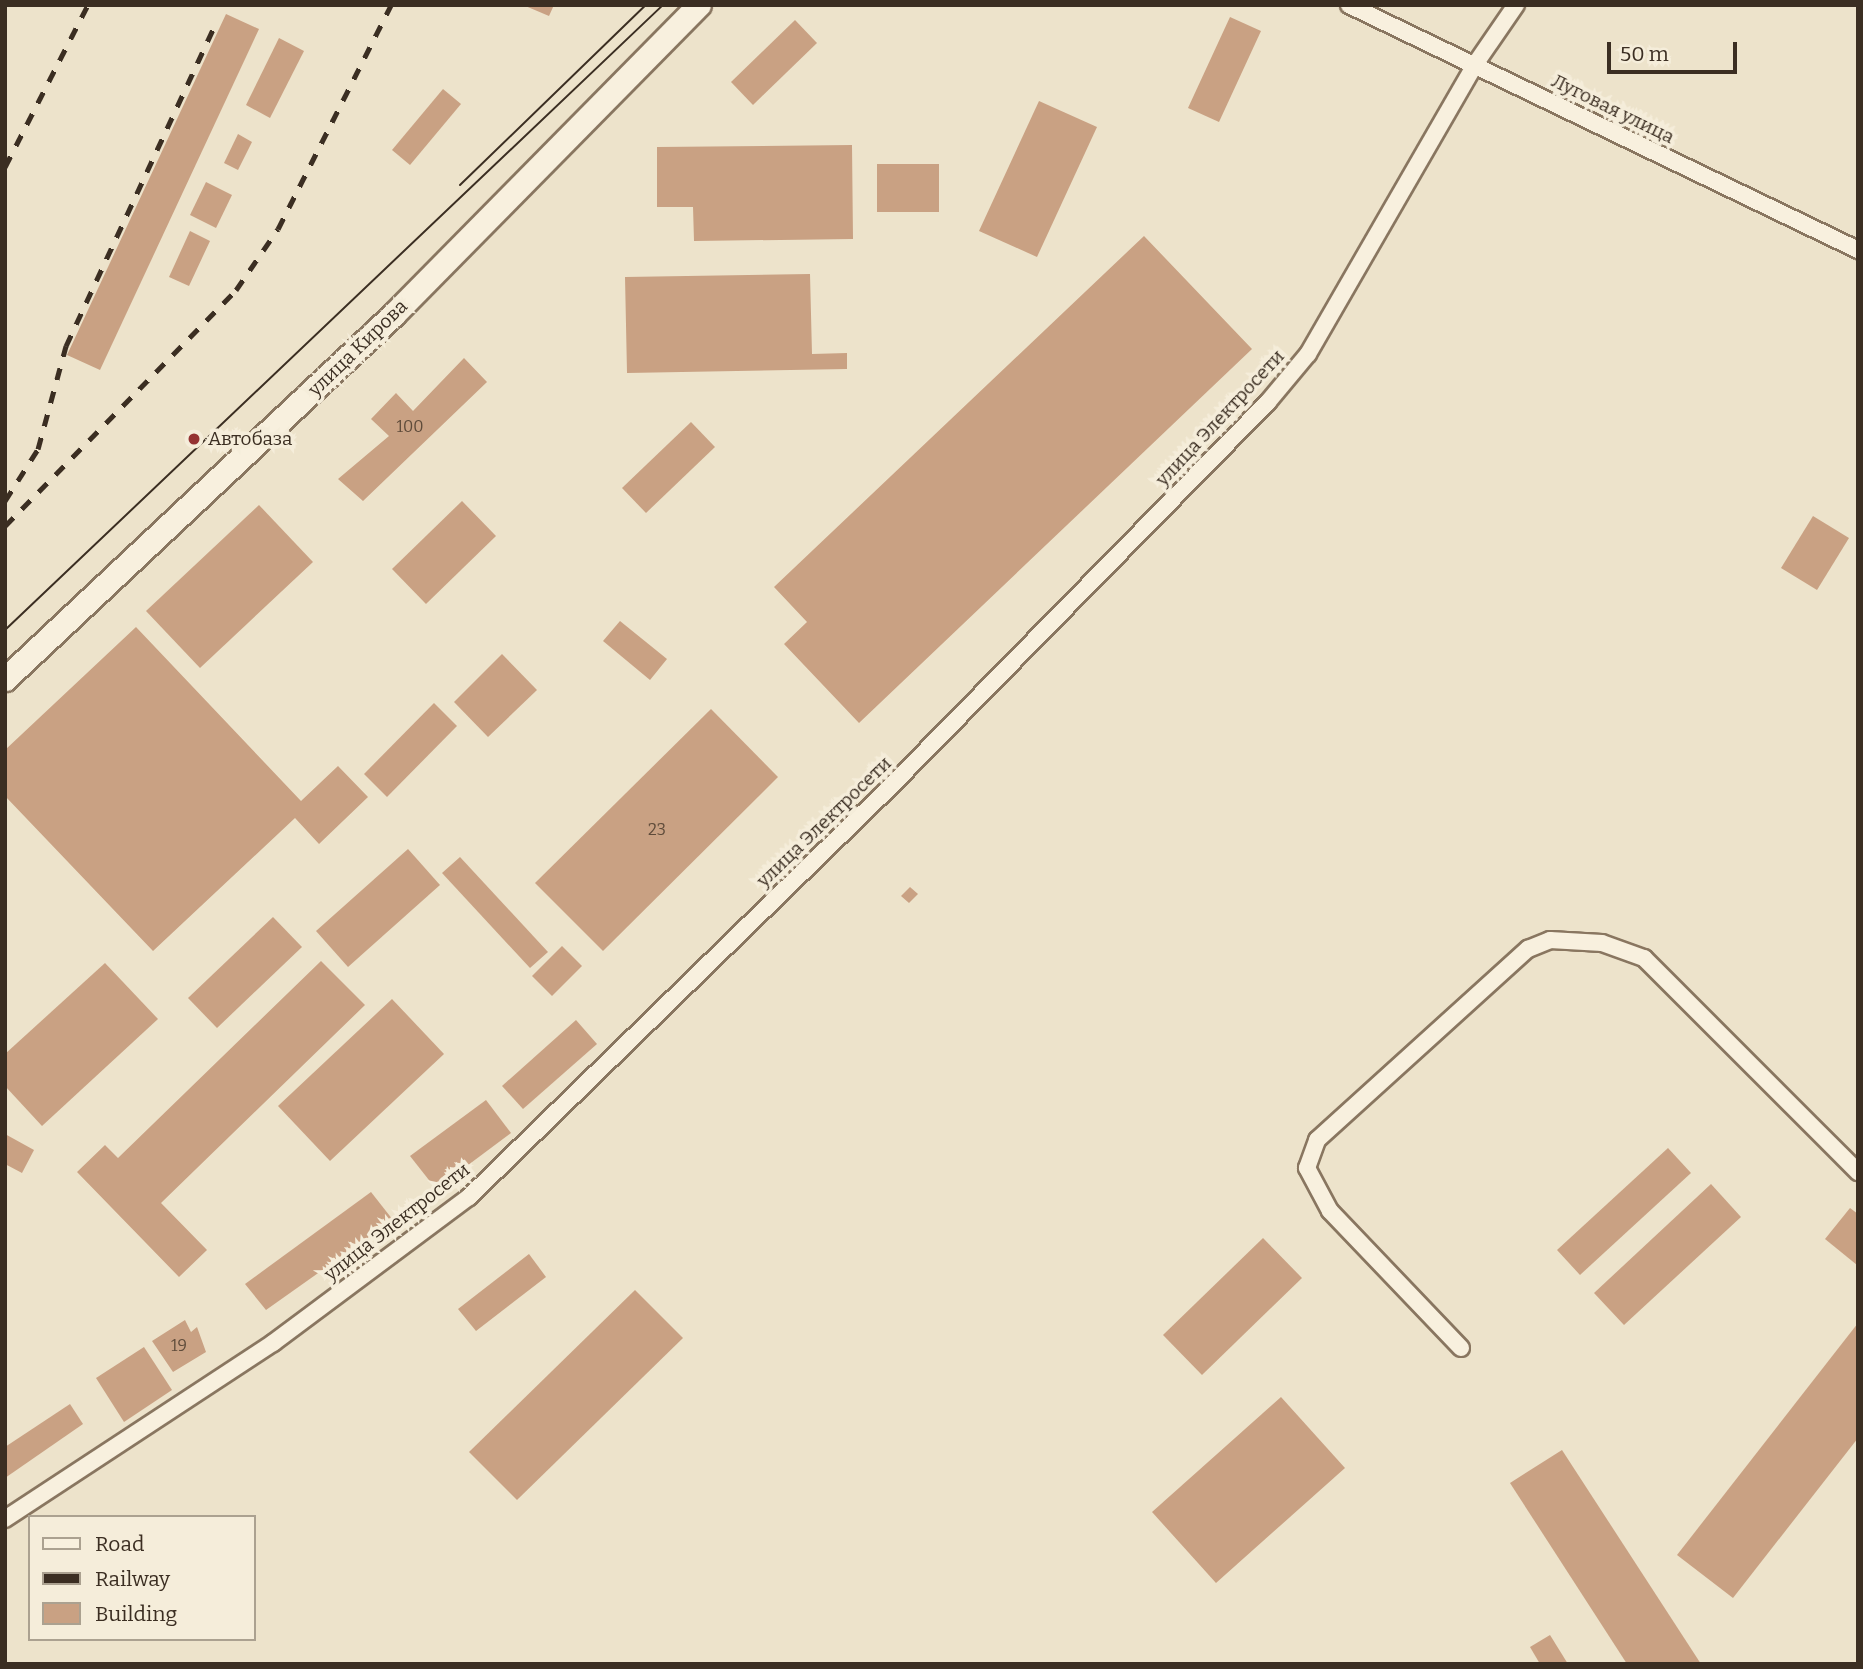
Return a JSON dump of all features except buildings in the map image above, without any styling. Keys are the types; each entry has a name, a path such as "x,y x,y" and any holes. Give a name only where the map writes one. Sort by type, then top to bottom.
{"main road":[{"name":"улица Кирова","path":"5,679 394,314 699,5"}],"street":[{"name":"Луговая улица","path":"1349,5 1858,250"},
{"name":"улица Электросети","path":"5,1519 272,1343 469,1197 891,786 1268,402 1308,354 1474,66 1516,5"},
{"path":"1461,1349 1330,1211 1307,1168 1317,1140 1528,949 1550,940 1602,943 1644,957 1858,1172"}],"tram line":[{"path":"460,185 646,5"},
{"path":"5,630 663,5"}],"railway":[{"path":"5,167 88,5"},
{"path":"5,526 236,290 278,229 391,5"},
{"path":"5,501 38,449 66,346 216,23"}],"place":[{"name":"Автобаза","path":"194,439"}]}
